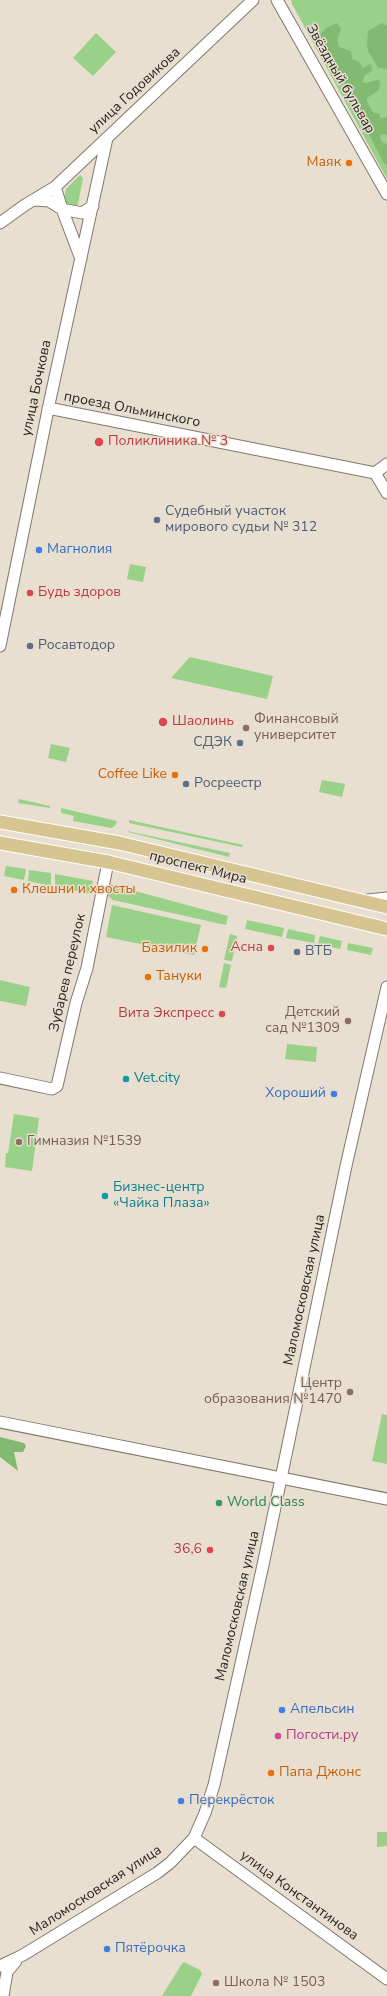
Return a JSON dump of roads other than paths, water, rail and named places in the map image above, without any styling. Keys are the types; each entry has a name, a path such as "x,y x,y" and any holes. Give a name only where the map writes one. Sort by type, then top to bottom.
{"main road":[{"name":"проспект Мира","path":"2,821 119,843 387,907"},
{"name":"проспект Мира","path":"0,843 108,862 387,930"}],"street":[{"name":"улица Годовикова","path":"0,223 56,187 253,0"},
{"name":"Звёздный бульвар","path":"277,0 387,194"},
{"name":"улица Бочкова","path":"0,646 48,408 107,138"},
{"path":"56,187 62,209 81,259"},
{"path":"35,200 49,201 62,209 82,213 93,206"},
{"name":"проезд Ольминского","path":"48,408 375,473"},
{"path":"387,464 375,473 387,492"},
{"name":"Зубарев переулок","path":"0,1078 55,1089 59,1083 76,1003 87,968 108,862"},
{"path":"358,900 387,898"},
{"name":"Маломосковская улица","path":"0,1966 23,1955 157,1873 170,1863 194,1838 205,1814 214,1785 282,1478 346,1166 387,987"},
{"path":"0,1422 387,1500"},
{"name":"улица Константинова","path":"194,1838 387,1979"},
{"name":"Маломосковская улица","path":"2,1996 6,1972 23,1955"}],"place":[{"name":"Маяк","path":"349,163"},
{"name":"Поликлиника № 3","path":"99,442"},
{"name":"Судебный участок мирового судьи № 312","path":"157,520"},
{"name":"Магнолия","path":"39,550"},
{"name":"Будь здоров","path":"30,593"},
{"name":"Росавтодор","path":"30,646"},
{"name":"Шаолинь","path":"163,722"},
{"name":"Финансовый университет","path":"246,728"},
{"name":"СДЭК","path":"240,743"},
{"name":"Coffee Like","path":"175,775"},
{"name":"Росреестр","path":"186,784"},
{"name":"Клешни и хвосты","path":"14,890"},
{"name":"Асна","path":"271,948"},
{"name":"Базилик","path":"205,949"},
{"name":"ВТБ","path":"297,952"},
{"name":"Тануки","path":"148,977"},
{"name":"Вита Экспресс","path":"222,1014"},
{"name":"Детский сад №1309","path":"348,1021"},
{"name":"Vet.city","path":"126,1079"},
{"name":"Хороший","path":"334,1094"},
{"name":"Гимназия №1539","path":"19,1142"},
{"name":"Бизнес-центр «Чайка Плаза»","path":"105,1196"},
{"name":"Центр образования №1470","path":"350,1392"},
{"name":"World Class","path":"219,1503"},
{"name":"36,6","path":"210,1550"},
{"name":"Апельсин","path":"282,1710"},
{"name":"Погости.ру","path":"278,1736"},
{"name":"Папа Джонс","path":"271,1773"},
{"name":"Перекрёсток","path":"181,1801"},
{"name":"Пятёрочка","path":"107,1949"},
{"name":"Школа № 1503","path":"216,1983"}]}
